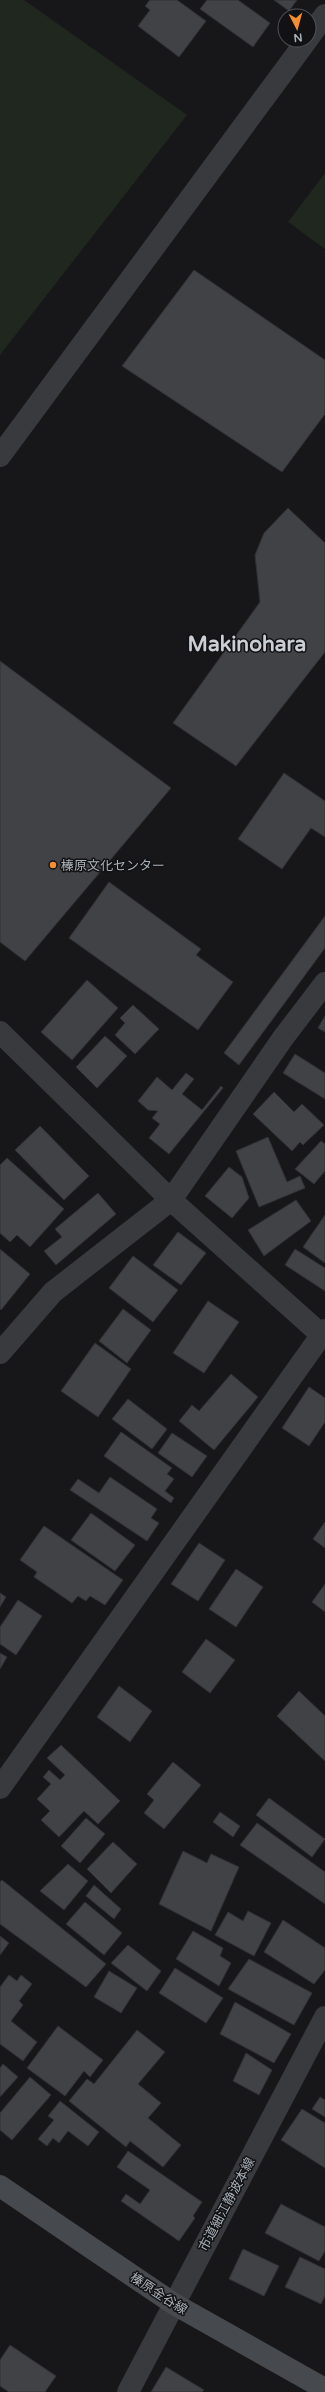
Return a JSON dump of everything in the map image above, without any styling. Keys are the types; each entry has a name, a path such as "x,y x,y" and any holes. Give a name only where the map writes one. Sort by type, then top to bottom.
{"main road":[{"name":"榛原金谷線","path":"0,2186 174,2304 325,2388"}],"street":[{"path":"317,26 325,15"},
{"path":"0,456 301,48"},
{"path":"0,1353 53,1292 172,1200 283,1038 325,983"},
{"path":"0,1032 172,1200 324,1334 0,1788"},
{"name":"市道細江静波本線","path":"128,2392 325,2017"}],"shaded area":[{"path":"0,0 24,0 187,115 0,355"},
{"path":"325,173 325,249 288,222"}],"building":[{"path":"150,0 177,0 206,21 179,57 138,26 150,10 145,6"},
{"path":"207,0 238,0 270,23 253,47 200,9"},
{"path":"274,0 297,0 291,8 285,8"},
{"path":"194,270 325,360 325,414 282,472 122,366"},
{"path":"288,508 325,543 325,652 236,766 173,723 260,602 255,555 264,533"},
{"name":"榛原文化センター","path":"0,661 171,788 25,961 0,942"},
{"path":"284,773 325,801 325,837 311,828 282,869 238,839"},
{"path":"109,882 201,949 196,955 233,982 198,1030 69,938"},
{"path":"325,916 325,948 239,1065 224,1053"},
{"path":"87,980 118,1008 72,1060 41,1032"},
{"path":"133,1005 159,1029 135,1054 115,1035 125,1023 120,1018"},
{"path":"325,1016 325,1032 318,1028"},
{"path":"105,1036 127,1056 97,1088 76,1067"},
{"path":"295,1054 325,1073 325,1099 283,1073"},
{"path":"186,1073 194,1079 182,1094 202,1110 221,1086 223,1088 169,1154 149,1138 160,1124 152,1118 158,1111 148,1110 138,1101 157,1077 172,1090"},
{"path":"274,1092 294,1112 302,1104 324,1125 303,1145 300,1142 292,1151 253,1114"},
{"path":"40,1126 89,1176 64,1200 15,1150"},
{"path":"268,1137 287,1182 300,1176 305,1188 259,1207 236,1151"},
{"path":"321,1141 325,1144 325,1171 314,1184 295,1169"},
{"path":"7,1158 64,1209 30,1247 17,1235 10,1242 0,1233 0,1165"},
{"path":"229,1167 242,1177 249,1198 232,1218 205,1196"},
{"path":"98,1193 116,1214 56,1265 44,1251 62,1237 55,1229"},
{"path":"296,1200 311,1221 264,1256 248,1230"},
{"path":"325,1215 325,1263 303,1247"},
{"path":"178,1232 206,1253 181,1285 153,1265"},
{"path":"0,1249 30,1274 1,1310 0,1309"},
{"path":"295,1249 325,1268 325,1291 285,1265"},
{"path":"133,1256 178,1290 153,1322 109,1288"},
{"path":"208,1301 239,1322 204,1373 173,1353"},
{"path":"123,1309 151,1330 127,1363 99,1341"},
{"path":"95,1343 131,1369 98,1417 61,1391"},
{"path":"231,1374 258,1397 214,1450 179,1421 192,1405 199,1411"},
{"path":"309,1387 325,1398 325,1422 309,1446 282,1428"},
{"path":"128,1399 167,1429 152,1449 112,1419"},
{"path":"121,1432 172,1468 167,1474 174,1479 165,1491 174,1498 171,1503 104,1456"},
{"path":"172,1433 207,1456 192,1477 158,1453"},
{"path":"110,1477 157,1509 151,1518 159,1523 147,1541 70,1490 78,1479 99,1493"},
{"path":"91,1513 135,1545 115,1571 71,1540"},
{"path":"325,1522 325,1548 313,1539"},
{"path":"44,1526 123,1580 105,1605 90,1596 86,1601 78,1596 72,1603 34,1577 37,1572 20,1560"},
{"path":"199,1543 225,1560 198,1601 171,1584"},
{"path":"236,1569 263,1587 236,1627 209,1609"},
{"path":"325,1584 325,1612 312,1602"},
{"path":"0,1593 6,1597 0,1607"},
{"path":"18,1600 42,1616 16,1655 0,1644 0,1627"},
{"path":"206,1639 235,1660 210,1693 182,1672"},
{"path":"0,1653 7,1657 0,1669"},
{"path":"119,1686 152,1711 130,1742 97,1717"},
{"path":"299,1691 325,1716 325,1761 277,1716"},
{"path":"61,1745 120,1801 98,1824 84,1811 59,1837 41,1820 50,1811 37,1799 51,1784 43,1777 49,1770 60,1780 65,1775 47,1758"},
{"path":"173,1762 201,1785 164,1829 144,1813 154,1800 147,1794"},
{"path":"269,1798 325,1839 312,1857 256,1815"},
{"path":"220,1812 240,1826 233,1837 213,1822"},
{"path":"86,1818 105,1834 80,1863 61,1846"},
{"path":"257,1823 325,1872 325,1904 240,1845"},
{"path":"113,1842 137,1864 111,1893 87,1869"},
{"path":"183,1851 207,1863 211,1854 239,1867 211,1931 159,1904"},
{"path":"68,1864 88,1881 64,1910 40,1891"},
{"path":"2,1880 106,1964 86,1987 0,1924 0,1882"},
{"path":"94,1885 121,1909 114,1919 86,1896"},
{"path":"85,1902 122,1933 104,1955 66,1924"},
{"path":"248,1911 271,1923 254,1956 215,1935 228,1912 243,1921"},
{"path":"283,1920 325,1948 325,1970 314,1984 264,1952"},
{"path":"193,1931 223,1948 220,1956 231,1963 219,1986 176,1959"},
{"path":"0,1936 9,1943 0,1955"},
{"path":"128,1945 161,1971 147,1991 111,1963"},
{"path":"249,1959 312,1993 294,2025 228,1989"},
{"path":"175,1968 223,1998 206,2023 159,1993"},
{"path":"109,1971 137,1988 121,2013 94,1997"},
{"path":"9,1975 17,1981 21,1975 32,1984 19,2001 23,2005 11,2021 37,2042 23,2061 0,2044 0,1987"},
{"path":"235,2002 291,2034 274,2063 220,2034"},
{"path":"58,2026 103,2060 90,2077 84,2071 65,2096 27,2068"},
{"path":"137,2030 165,2052 138,2084 161,2103 148,2118 181,2145 163,2167 130,2141 126,2147 69,2101 87,2079 94,2084"},
{"path":"246,2053 272,2070 259,2095 233,2081"},
{"path":"3,2064 18,2077 0,2097 0,2068"},
{"path":"30,2077 51,2095 12,2140 0,2130 0,2113"},
{"path":"320,2097 325,2100 325,2117 312,2109"},
{"path":"60,2101 99,2132 88,2146 68,2131 59,2143 53,2138 47,2146 38,2139 54,2120 48,2116"},
{"path":"302,2109 325,2123 325,2168 281,2140"},
{"path":"128,2151 202,2202 193,2216 195,2218 179,2241 121,2201 126,2194 140,2204 150,2190 117,2167"},
{"path":"281,2204 325,2227 325,2251 319,2261 265,2233"},
{"path":"243,2249 279,2266 264,2296 229,2279"},
{"path":"300,2257 325,2269 325,2296 321,2304 285,2287"},
{"path":"10,2345 56,2376 45,2392 9,2392 0,2386 0,2360"},
{"path":"166,2367 204,2390 202,2392 151,2392"}],"place":[{"name":"榛原文化センター","path":"53,865"}],"district":[{"name":"Makinohara","path":"247,644"}]}
